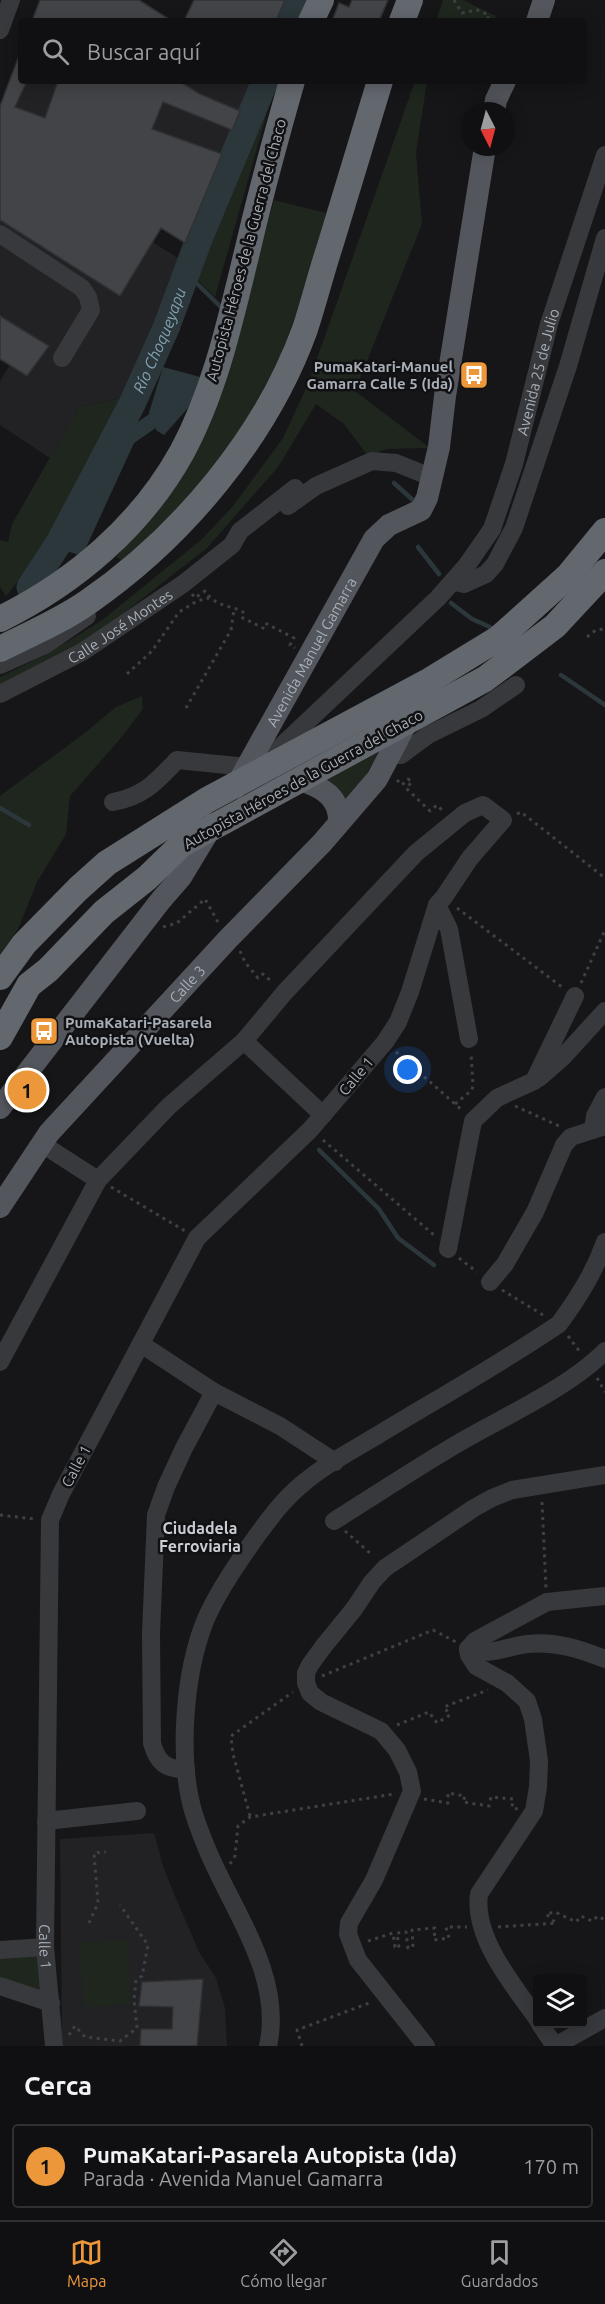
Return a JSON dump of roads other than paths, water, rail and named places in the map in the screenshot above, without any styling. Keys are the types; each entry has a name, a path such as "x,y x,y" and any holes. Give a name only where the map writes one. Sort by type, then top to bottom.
{"highway":[{"path":"312,18 321,0"},
{"path":"403,18 410,0"},
{"name":"Autopista Héroes de la Guerra del Chaco","path":"6,612 47,594 79,572 112,542 141,510 182,451 215,374 267,167 291,84"},
{"path":"0,649 87,603 134,568 208,493 248,438 279,387 304,330 379,84"},
{"name":"Autopista Héroes de la Guerra del Chaco","path":"0,977 24,944 107,863 207,800 427,682 499,638 568,576 605,531"},
{"name":"Autopista Héroes de la Guerra del Chaco","path":"0,1037 29,985 48,970 104,912 147,878 182,844 485,678 519,655 555,626 605,572"}],"main road":[{"path":"538,18 544,0"},
{"path":"496,102 504,84"},
{"name":"Avenida Manuel Gamarra","path":"0,1108 181,876 247,767 267,727 374,539 389,525 421,510 427,498 439,447 484,156"},
{"name":"Calle 3","path":"0,1207 49,1133 205,963 322,843 377,779 407,722"},
{"path":"291,785 317,785 333,798 339,813 339,822"}],"street":[{"path":"0,30 11,0"},
{"name":"Avenida 25 de Julio","path":"247,767 276,751 318,713 454,582 484,542 500,509 514,464 549,324 605,155"},
{"path":"0,234 82,288 88,297 91,310 62,358"},
{"name":"Avenida 25 de Julio","path":"454,582 464,584 486,574 495,564 514,528 568,366 605,238"},
{"name":"Calle José Montes","path":"0,694 82,651 183,584 232,545 316,486 372,461 396,463 431,477"},
{"name":"Calle José Montes","path":"232,545 240,531 295,488"},
{"path":"0,664 45,645 108,603 149,554"},
{"path":"388,758 402,755 428,735 481,709 516,685"},
{"path":"113,802 128,799 148,789 177,760 247,767"},
{"name":"Calle 1","path":"61,2041 51,2002 45,1947 50,1520 61,1494 197,1238 310,1130 385,1042 404,1008 440,901 470,858 503,820 489,807 483,805 465,813 416,853 285,992 244,1041"},
{"path":"440,901 449,928 469,1039"},
{"path":"534,1081 575,996"},
{"path":"448,1249 473,1121 497,1098 544,1075 605,1011"},
{"path":"0,1362 98,1180 169,1106 244,1041 323,1115"},
{"path":"490,1282 504,1264 535,1212 564,1145 572,1137 599,1127 594,1116 605,1097"},
{"path":"42,1144 98,1180"},
{"path":"268,2046 271,2033 268,1984 257,1954 217,1874 193,1812 186,1769 187,1696 201,1631 245,1552 281,1504 302,1484 335,1462 559,1324 591,1277 605,1242"},
{"path":"141,1344 214,1392 280,1426 335,1462"},
{"path":"334,1521 445,1451 510,1415 591,1365 605,1351"},
{"path":"186,1769 165,1766 158,1760 152,1743 152,1633 156,1515 184,1448 214,1392"},
{"path":"426,2046 358,1960 348,1934 349,1923 374,1880 412,1791 408,1772 397,1750 381,1731 321,1702 310,1693 306,1683 310,1665 385,1568 492,1498 512,1490 605,1475"},
{"path":"468,1649 475,1641 547,1602 605,1596"},
{"path":"468,1649 489,1652 529,1644 557,1644 573,1647 605,1659"},
{"path":"468,1649 476,1666 507,1683 527,1701 533,1719 538,1761 538,1787 534,1811 479,1894 477,1908 489,1945 533,2014"},
{"path":"46,1821 137,1811"},
{"path":"0,1950 45,1947"},
{"path":"0,1986 51,2002"},
{"path":"542,2028 555,2046 605,2018"}],"waterway":[{"name":"Río Choqueyapu","path":"291,18 299,0"},
{"name":"Río Choqueyapu","path":"30,587 60,541 132,404 166,328 199,239 264,84"},
{"path":"186,273 224,310"},
{"path":"60,541 78,547 128,438 151,422"},
{"path":"394,483 414,501 414,504"},
{"path":"418,547 439,574"},
{"path":"451,603 472,619 490,627"},
{"path":"561,675 605,705"},
{"path":"0,808 29,825"},
{"path":"319,1150 379,1209 398,1238 434,1265"}],"place":[{"name":"PumaKatari-Manuel Gamarra Calle 5 (Ida)","path":"474,375"},
{"name":"PumaKatari-Pasarela Autopista (Vuelta)","path":"44,1031"},
{"name":"PumaKatari-Pasarela Autopista (Ida)","path":"27,1090"}],"district":[{"name":"Ciudadela Ferroviaria","path":"200,1537"}]}
